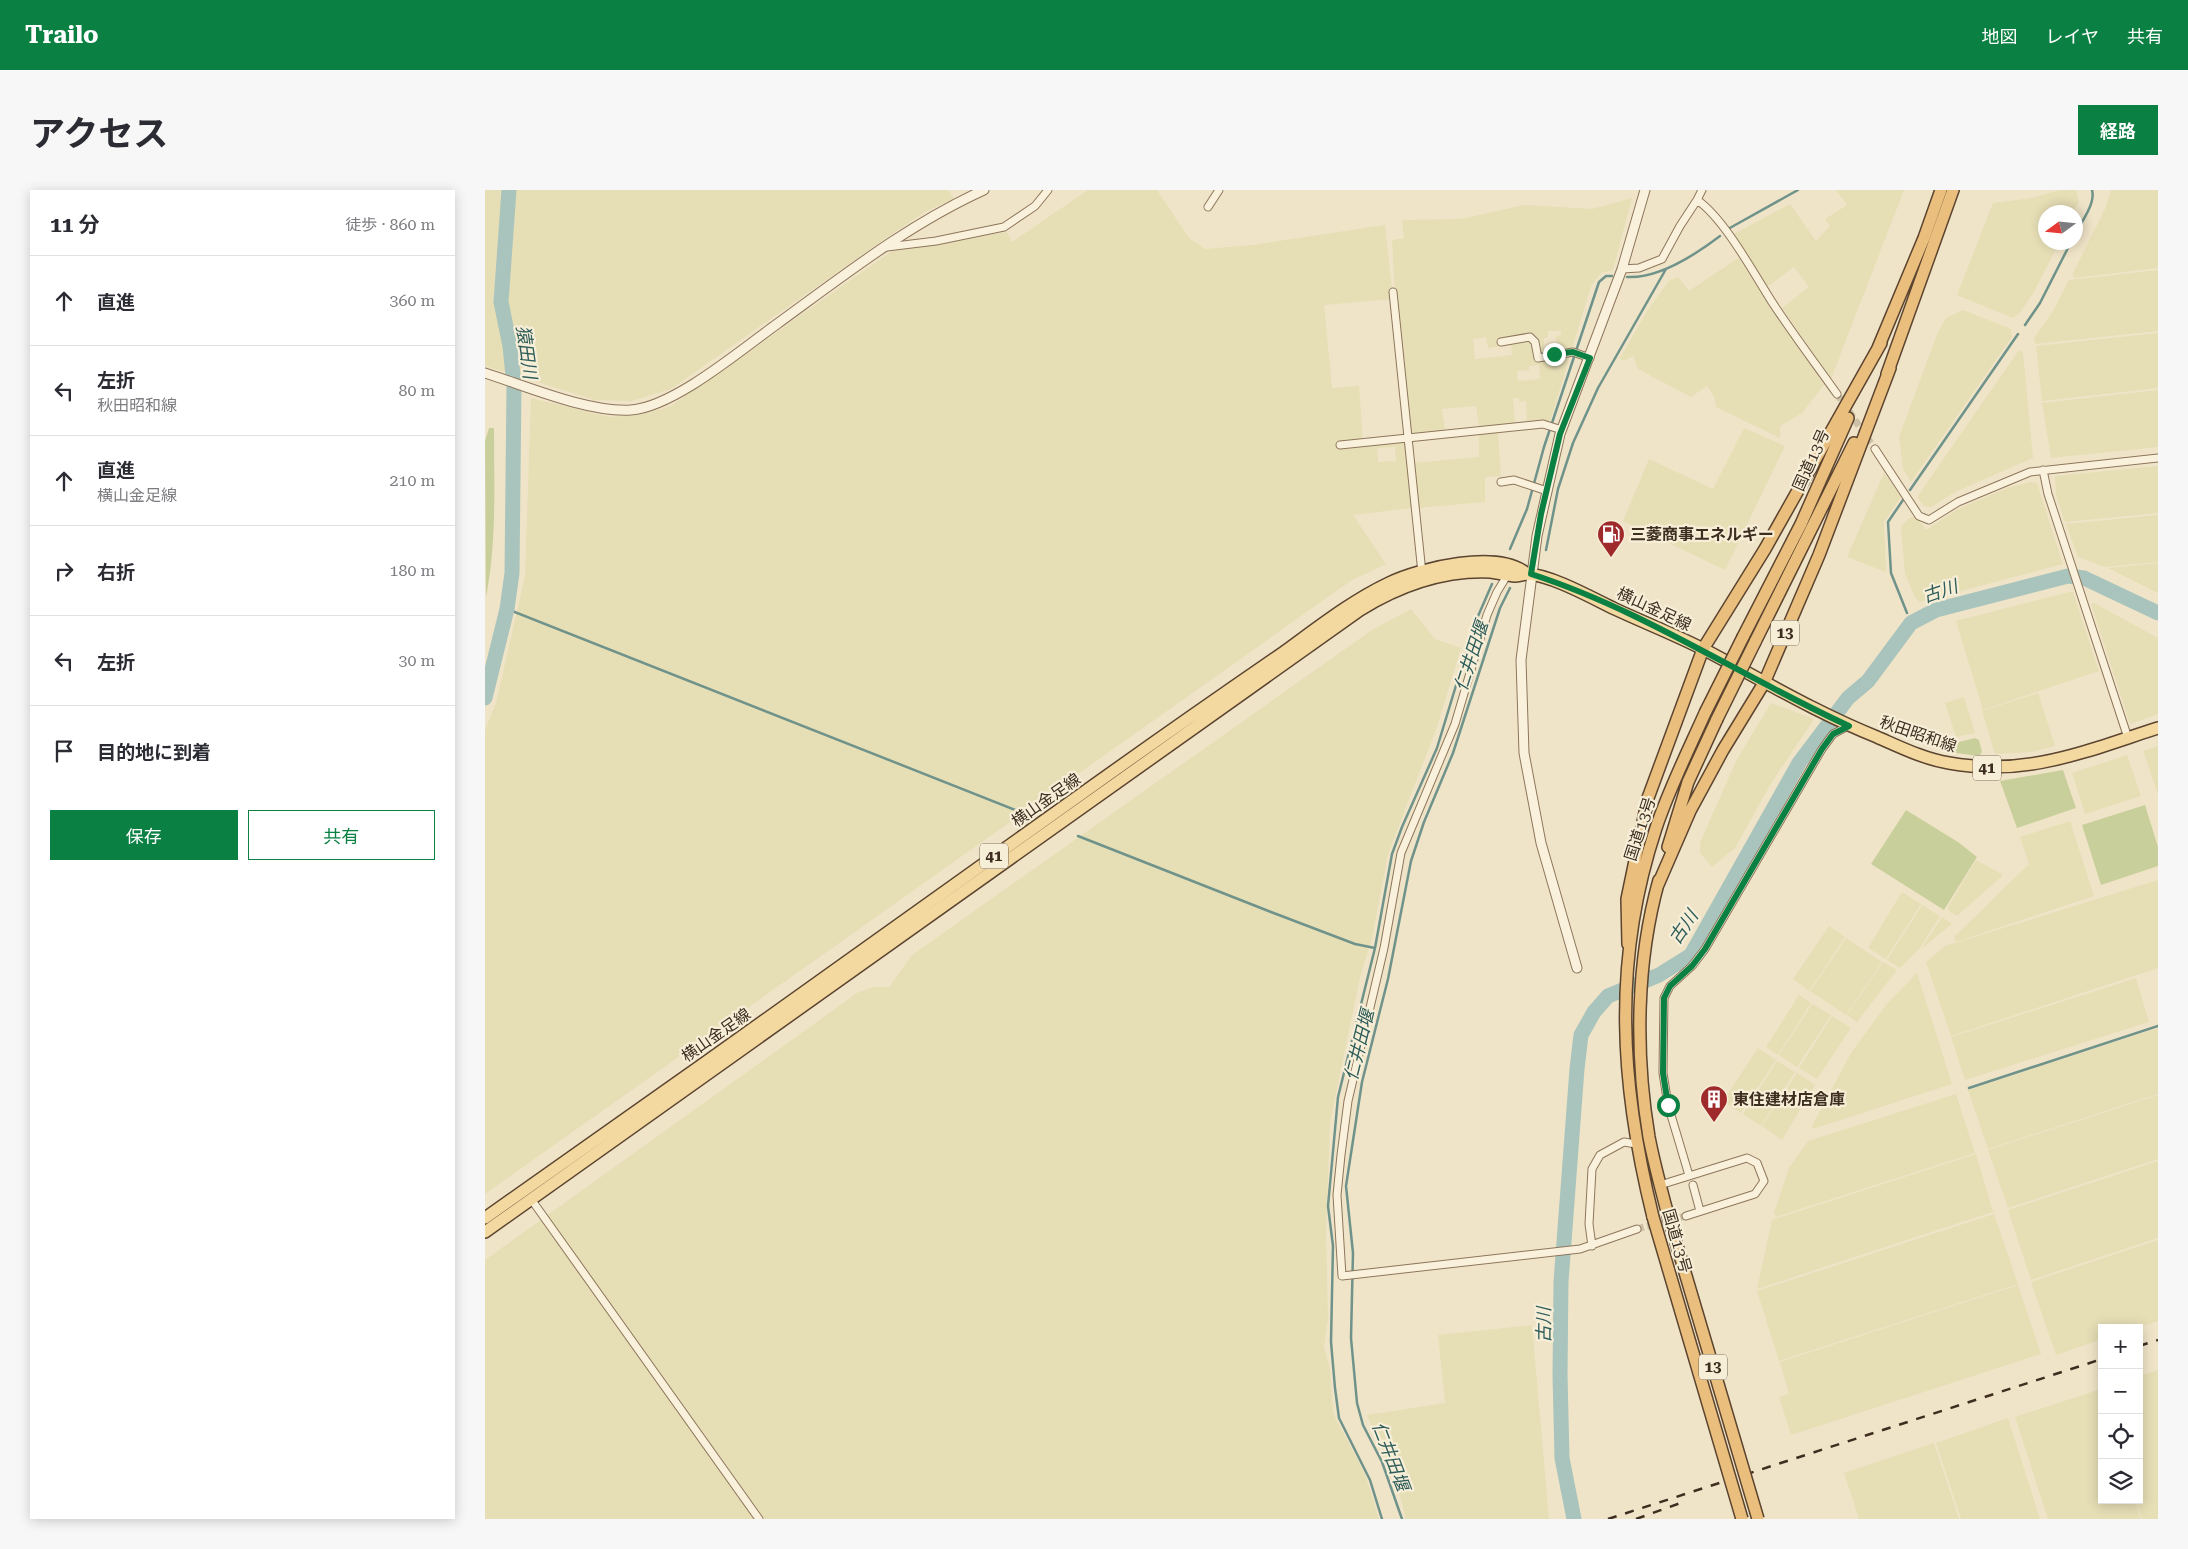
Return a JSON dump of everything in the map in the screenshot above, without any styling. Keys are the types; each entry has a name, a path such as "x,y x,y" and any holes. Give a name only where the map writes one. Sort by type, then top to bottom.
{"highway":[{"name":"国道13号","path":"1742,1519 1653,1217 1636,1144 1626,1063 1625,999 1628,944 1637,899 1656,829 1671,788 1705,714 1801,524 1881,343 1924,238 1941,190"},
{"name":"国道13号","path":"1758,1519 1667,1215 1649,1137 1641,1066 1641,994 1647,930 1657,887 1688,782 1717,718 1890,368 1953,190"},
{"name":"13","path":"1628,944 1627,899 1648,798 1703,649 1769,542 1881,343"},
{"name":"13","path":"1657,887 1690,811 1723,750 1764,683 1819,555 1890,368"}],"main road":[{"name":"横山金足線","path":"485,1218 1343,610 1389,583 1422,576 1453,565 1491,563 1519,567 1529,574 1576,590 1703,649 1764,683"},
{"name":"横山金足線","path":"485,1232 1360,610 1422,576 1469,573 1517,576 1529,574"},
{"name":"秋田昭和線","path":"1764,683 1849,726 1916,754 1948,763 1988,768 2026,766 2051,762 2158,728"}],"street":[{"path":"485,373 599,407 617,410 645,408 666,399 696,380 921,223 984,190"},
{"path":"887,247 936,241 1004,227 1035,206 1048,190"},
{"path":"1208,207 1219,190"},
{"path":"1577,968 1541,843 1524,753 1521,660 1538,488 1556,427 1622,268 1645,190"},
{"path":"1622,268 1639,268 1662,258 1702,190"},
{"path":"1697,200 1705,205 1727,234 1837,394"},
{"path":"1393,292 1422,576"},
{"path":"1501,342 1530,337 1535,342 1539,358 1573,352 1586,356"},
{"path":"1339,445 1407,437 1556,427"},
{"path":"1875,449 1919,516 1929,520 1958,502 1994,485 2030,472 2158,458"},
{"path":"2043,470 2048,494 2128,738"},
{"path":"1501,482 1514,480 1538,488"},
{"path":"1508,574 1497,592 1487,615 1455,724 1401,853 1384,948 1349,1101 1342,1146 1337,1195 1342,1276 1580,1249 1637,1230"},
{"path":"1689,1172 1668,1105 1663,1073 1664,998 1670,986 1692,966 1705,949 1822,749 1833,734 1849,726"},
{"path":"1592,1246 1589,1224 1593,1169 1600,1155 1624,1142 1636,1144"},
{"path":"1660,1185 1747,1158 1757,1163 1764,1181 1755,1194 1685,1216"},
{"path":"1693,1185 1700,1211"},
{"path":"531,1199 759,1519"}],"shaded area":[{"path":"485,190 948,190 954,198 923,213 671,389 631,401 595,400 485,366"},
{"path":"1088,190 1157,190 1189,238 1205,249 1252,245 1385,225 1393,299 1324,305 1332,388 1359,386 1363,444 1406,441 1412,508 1353,515 1386,564 1352,580 485,1194 485,730 496,703 525,576 531,398 609,417 639,415 671,406 892,251 1007,232 1012,242","holes":["1395,447 1396,461 1378,462 1377,448"]},
{"path":"1836,190 1904,190 1831,379 1782,308 1809,287 1794,267 1767,287 1732,235 1790,204 1816,241 1830,226 1825,219 1847,205"},
{"path":"2060,190 2076,190 2079,202 2077,205 2038,205 2038,250 2055,250 2034,292 2019,314 2013,318 1957,295 1993,203 2032,198"},
{"path":"2111,190 2158,190 2158,268 2074,278 2073,273 2105,209"},
{"path":"1632,198 1613,270 1601,273 1591,286 1550,422 1479,428 1476,406 1442,409 1445,431 1410,434 1395,295 1392,240 1404,238 1402,220 1461,219 1524,205 1592,209","holes":["1548,331 1561,331 1561,335 1556,336 1557,350 1544,351 1544,338 1548,337","1486,337 1488,348 1511,345 1512,355 1475,359 1473,339","1539,365 1540,379 1518,381 1517,371 1529,370 1529,366","1513,398 1519,398 1519,402 1526,401 1527,421 1515,422"]},
{"path":"1738,258 1824,385 1802,413 1780,426 1780,438 1716,407 1714,396 1707,386 1691,397 1638,369 1633,356 1623,361 1620,358 1647,311 1669,281 1678,277 1689,291"},
{"path":"2158,270 2158,331 2035,344 2034,338 2053,311 2069,280"},
{"path":"1963,310 2011,329 2012,337 1911,482 1903,469 1899,437 1938,332 1946,318"},
{"path":"2158,333 2158,388 2042,401 2036,346"},
{"path":"2019,350 2023,353 2033,458 1955,492 1931,507 1924,506 1917,497"},
{"path":"2158,390 2158,447 2051,458 2042,403"},
{"path":"1744,428 1785,446 1725,570 1623,521 1649,459 1713,489"},
{"path":"1498,433 1501,476 1485,477 1485,502 1417,508 1413,463 1479,457 1479,434"},
{"path":"2158,466 2158,513 2065,522 2056,495 2055,476"},
{"path":"1884,473 1901,497 1884,522 1886,572 1847,557"},
{"path":"2032,482 2037,483 2063,564 1920,602 1915,597 1905,574 1901,528 1904,523 1911,517 1916,517 1926,530 1956,510 2007,488"},
{"path":"2158,515 2158,562 2104,567 2078,557 2066,524"},
{"path":"2158,563 2158,593 2108,568"},
{"path":"2073,592 2099,671 1983,710 1956,621"},
{"path":"2094,603 2158,638 2158,714 2130,724 2091,604"},
{"path":"1411,609 1435,639 1461,648 1437,727 1388,854 1372,938 1360,978 1330,1122 1326,1230 1328,1319 1324,1347 1330,1369 1333,1413 1365,1474 1379,1519 485,1519 485,1260 857,993 873,987 889,987 912,955 1372,630"},
{"path":"2038,693 2055,746 2032,752 1995,754 1982,711"},
{"path":"1964,697 1975,733 1956,737 1945,703"},
{"path":"1771,703 1814,719 1772,782 1735,848 1712,867 1700,853 1700,843 1736,761"},
{"path":"2158,746 2158,794 2143,751"},
{"path":"2127,755 2141,796 2085,814 2072,773"},
{"path":"2070,821 2094,896 1956,942 1954,937 2029,864 2020,837"},
{"path":"1976,860 2002,874 2001,877 1957,916 1949,911 1948,907"},
{"path":"2158,880 2158,968 1951,1036 1926,962 1945,946"},
{"path":"1902,892 1921,904 1886,959 1868,948"},
{"path":"1922,905 1940,916 1920,948 1900,968 1887,960"},
{"path":"1942,917 1952,924 1921,949"},
{"path":"1829,926 1845,937 1809,991 1793,979"},
{"path":"1846,938 1882,962 1846,1015 1810,991"},
{"path":"1883,962 1897,970 1857,1022 1847,1015"},
{"path":"1917,973 1952,1084 1813,1129 1812,1126 1851,1053 1886,1005"},
{"path":"2136,978 2149,1022 1965,1080 1951,1037"},
{"path":"1799,995 1811,1003 1778,1055 1766,1047"},
{"path":"1812,1004 1831,1015 1797,1067 1779,1055"},
{"path":"1832,1016 1851,1028 1817,1079 1799,1068"},
{"path":"2158,1028 2158,1094 1988,1149 1968,1090"},
{"path":"1758,1048 1776,1060 1741,1113 1723,1101"},
{"path":"1777,1061 1795,1072 1761,1126 1743,1114"},
{"path":"1797,1073 1815,1085 1782,1140 1762,1126"},
{"path":"1956,1094 1975,1153 1776,1217 1774,1213 1789,1168 1808,1141"},
{"path":"2158,1095 2158,1159 2008,1208 1988,1150"},
{"path":"1976,1154 1993,1212 1757,1289 1772,1220"},
{"path":"2158,1161 2158,1238 2031,1280 2008,1210"},
{"path":"1994,1214 2018,1284 1779,1361 1757,1291"},
{"path":"2158,1240 2158,1321 2143,1326 2143,1324 2098,1324 2098,1340 2056,1355 2031,1282"},
{"path":"2018,1285 2041,1354 1791,1435 1779,1397 1789,1394 1780,1362"},
{"path":"1532,1325 1549,1519 1406,1519 1396,1481 1367,1415 1445,1403 1438,1335"},
{"path":"2158,1370 2158,1519 2142,1519 2137,1504 2143,1504 2143,1375"},
{"path":"2098,1390 2098,1504 2136,1504 2141,1519 2048,1519 2015,1417"},
{"path":"2008,1418 2040,1519 1961,1519 1936,1443"},
{"path":"1934,1443 1959,1519 1859,1519 1844,1473"}],"green space":[{"path":"489,428 494,428 494,512 492,555 486,597 485,441"},
{"path":"1975,738 1979,740 1982,752 1979,756 1941,751 1943,746"},
{"path":"2063,770 2076,808 2017,828 2000,781"},
{"path":"2145,805 2158,847 2158,866 2101,885 2082,825"},
{"path":"1906,810 1958,842 1977,857 1944,910 1871,864"}],"waterway":[{"name":"猿田川","path":"485,698 507,609 512,573 514,386 510,346 501,302 509,190"},
{"path":"1728,229 1798,190"},
{"path":"2083,221 2092,201 2092,190"},
{"path":"1627,277 1639,277 1664,270 1688,258 1720,236"},
{"path":"2025,325 2040,303 2067,250"},
{"path":"1546,550 1558,489 1573,443 1598,388 1666,269"},
{"path":"1510,549 1527,509 1544,447 1599,282 1606,276 1612,276"},
{"path":"1910,490 2018,334"},
{"path":"1903,500 1888,522 1891,573 1907,613"},
{"name":"古川","path":"1574,1519 1562,1458 1560,1374 1561,1282 1581,1035 1594,1012 1608,996 1659,975 1691,955 1799,763 1848,698 1868,681 1911,623 1936,610 2068,576 2084,578 2158,613"},
{"path":"1382,1519 1370,1480 1339,1418 1335,1388 1331,1342 1333,1246 1328,1206 1338,1097 1375,948 1392,854 1437,748 1475,623 1492,584"},
{"name":"仁井田堰","path":"1402,1519 1382,1462 1363,1425 1357,1403 1351,1338 1353,1253 1346,1186 1362,1082 1388,979 1411,861 1424,822 1453,753 1500,608 1510,588"},
{"path":"507,609 1018,811"},
{"path":"1078,836 1355,944 1375,948"},
{"path":"1969,1088 2158,1026"}],"tunnel":[{"path":"1837,394 1875,449"},
{"path":"1637,1229 1686,1216"}],"railway":[{"path":"2143,1345 2158,1340"},
{"path":"1608,1519 2098,1360"},
{"path":"1636,1519 1686,1501"}],"place":[{"name":"三菱商事エネルギー","path":"1611,558"},
{"name":"東住建材店倉庫","path":"1714,1123"}],"route":[{"path":"1554,354 1573,352 1590,358 1560,434 1541,514 1531,574 1576,590 1703,649 1815,710 1849,726 1833,734 1822,749 1796,790 1705,949 1692,966 1670,986 1664,998 1663,1073 1668,1105"}]}
